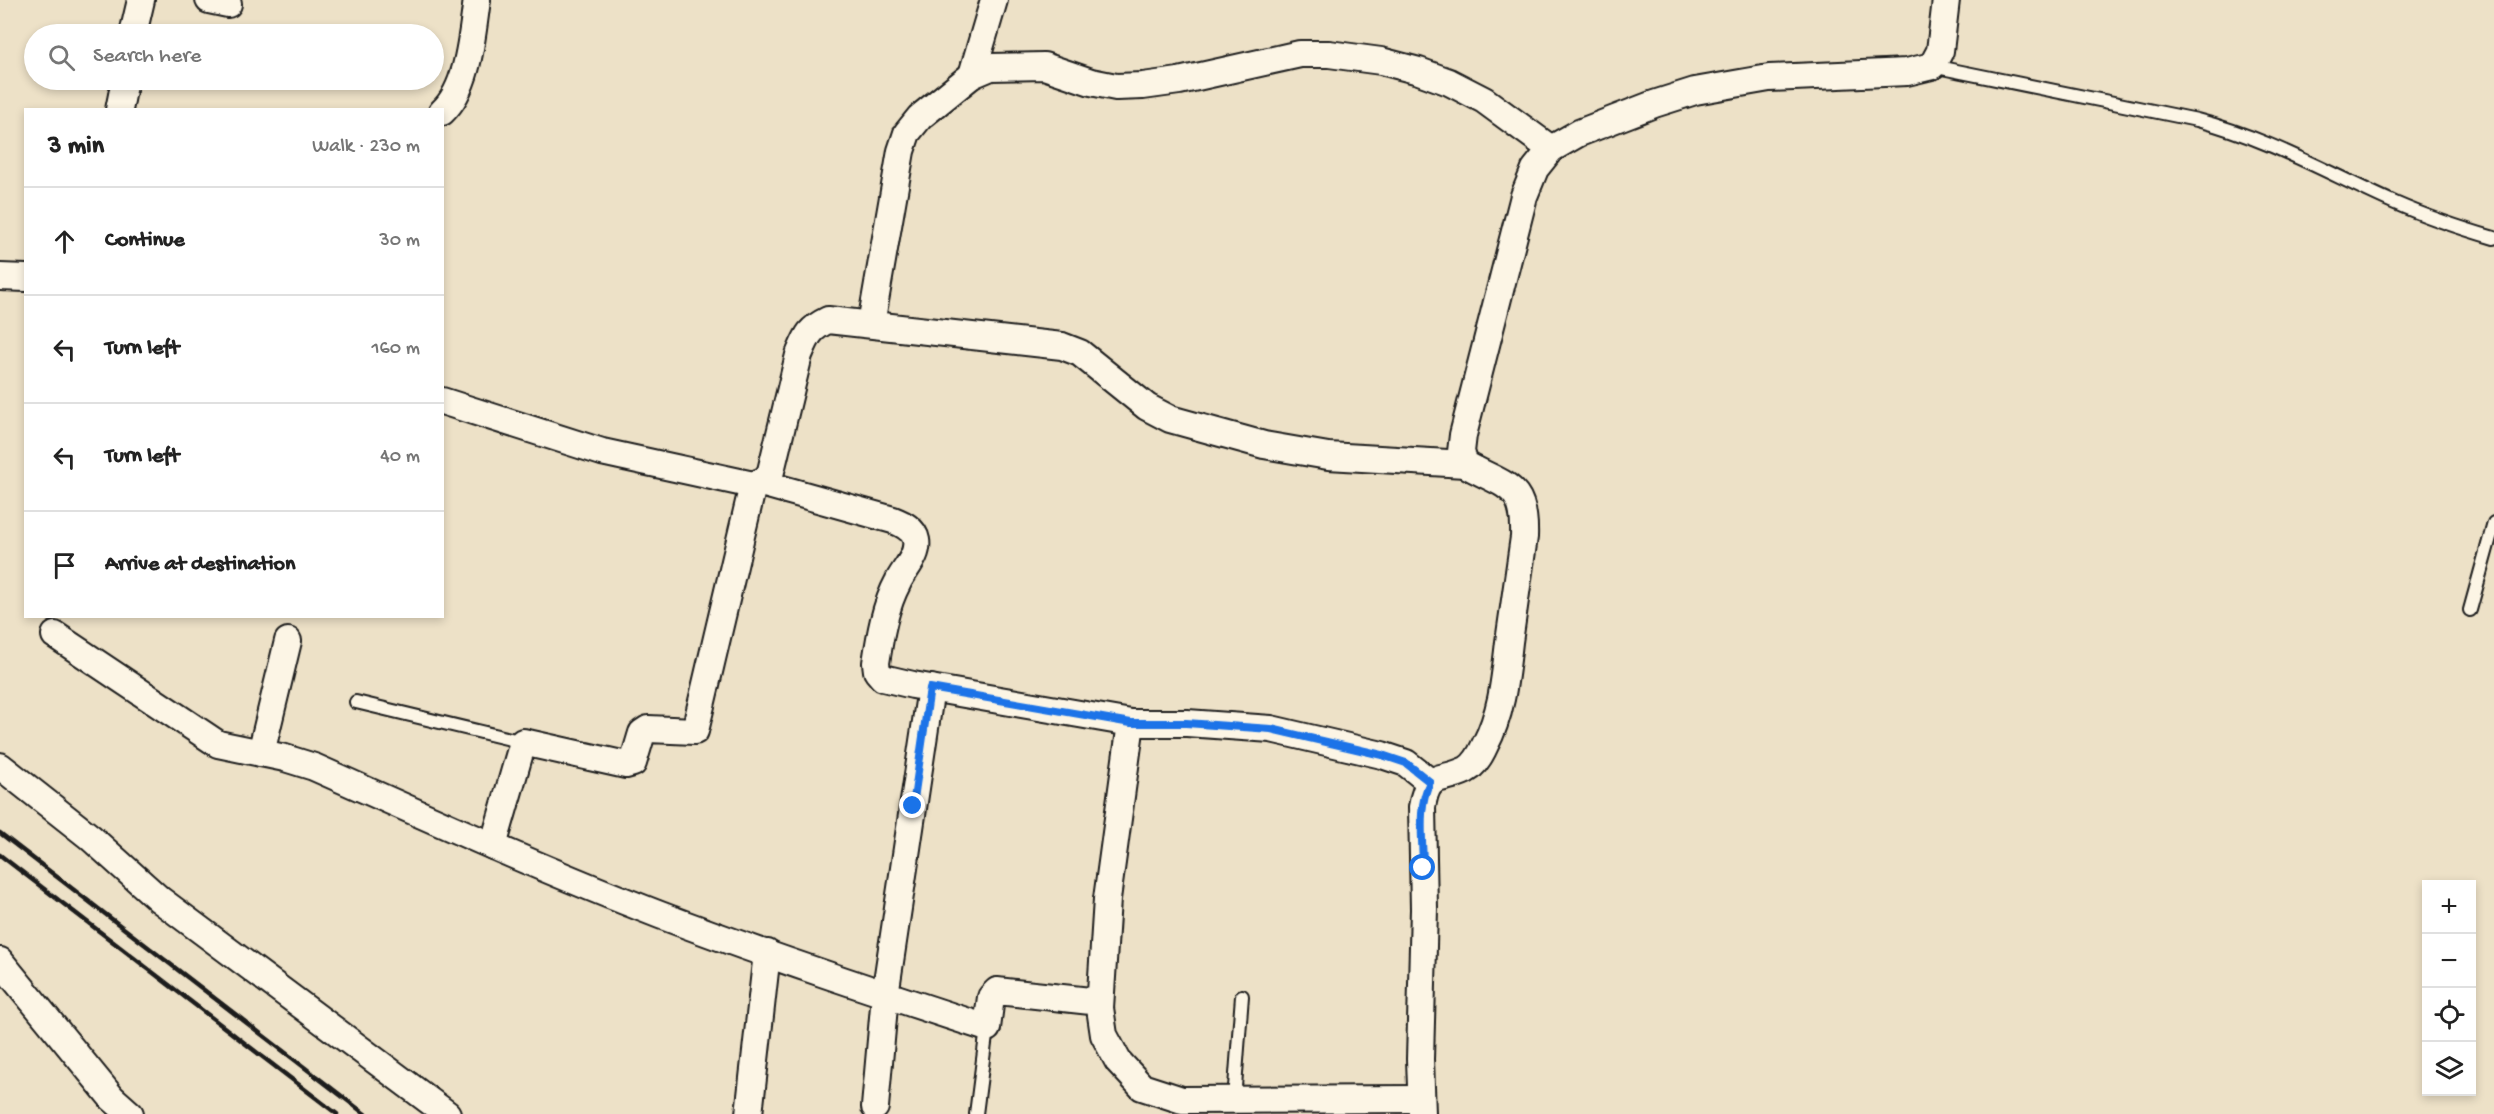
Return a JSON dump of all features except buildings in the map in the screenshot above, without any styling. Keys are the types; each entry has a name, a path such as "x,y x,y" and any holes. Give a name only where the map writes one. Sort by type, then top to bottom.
{"street":[{"path":"135,24 141,0"},
{"path":"444,109 463,76 469,56 477,0"},
{"path":"972,75 994,0"},
{"path":"1465,464 1461,452 1463,435 1524,196 1536,169 1551,149 1579,133 1695,91 1769,78 1907,72 1932,66 1940,51 1946,0"},
{"path":"871,324 901,151 907,133 920,117 972,75 991,67 1044,66 1091,82 1116,87 1179,81 1300,54 1329,54 1381,61 1419,70 1484,100 1551,149"},
{"path":"119,108 123,90"},
{"path":"0,277 24,278"},
{"path":"493,846 523,742 626,765 633,763 642,733 648,729 695,731 757,484 767,479 771,471 800,355 807,336 814,326 828,320 1062,346 1080,353 1147,407 1170,419 1264,445 1328,456 1429,460 1465,464 1513,489 1521,503 1525,518 1524,537 1503,693 1496,722 1485,745 1467,770 1430,782 1422,807 1424,909 1421,1107 1182,1100 1142,1087 1118,1061 1104,1035 1100,1002 1107,899 1131,723"},
{"path":"444,402 602,452 757,484 893,519 907,526 915,534 917,543 915,552 897,582 887,609 878,654 877,672 883,678 1131,723 1186,723 1271,729 1382,755 1406,763 1430,782"},
{"path":"55,634 219,744 314,767 493,846 660,915 885,995 987,1028 991,997 997,991 1100,1002"},
{"path":"261,753 288,641"},
{"path":"875,1107 885,995 930,688"},
{"path":"0,766 90,837 159,899 447,1114"},
{"path":"749,1114 767,953"},
{"path":"0,961 112,1098 130,1114"}],"lane":[{"path":"1932,66 2197,120 2233,130 2311,161 2415,212 2494,238"},
{"path":"2470,610 2494,523"},
{"path":"356,702 523,742"},
{"path":"1234,1100 1242,996"},
{"path":"976,1114 987,1028"}],"railway":[{"path":"0,833 365,1114"},
{"path":"0,855 337,1114"}],"route":[{"path":"913,806 930,688 1131,723 1186,723 1271,729 1382,755 1406,763 1430,782 1422,807 1423,868"}]}
